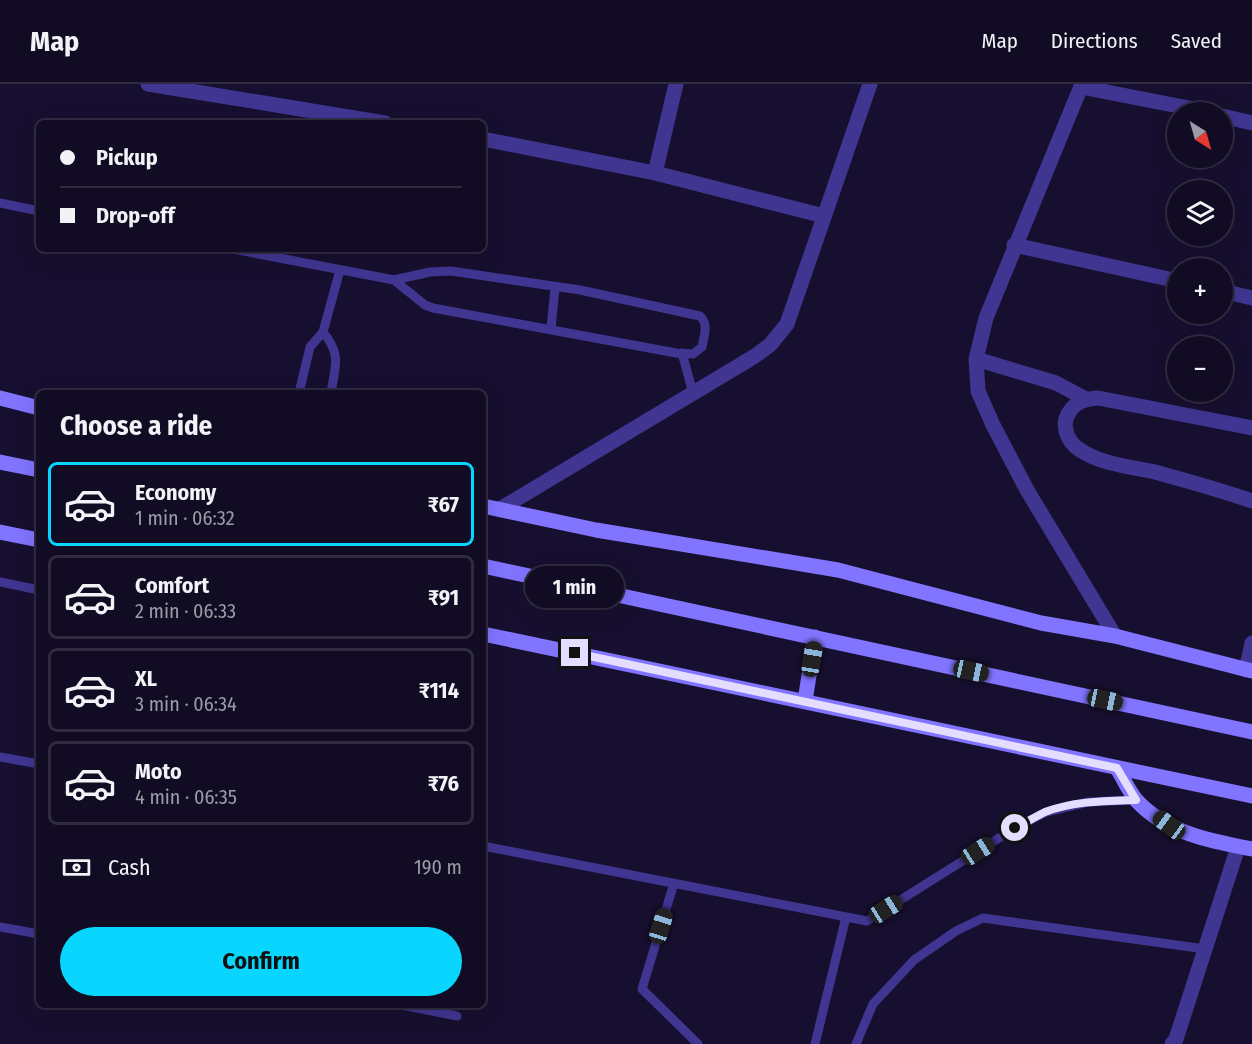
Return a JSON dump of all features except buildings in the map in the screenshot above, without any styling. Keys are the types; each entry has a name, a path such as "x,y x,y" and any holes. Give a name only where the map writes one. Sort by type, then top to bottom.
{"main road":[{"path":"0,398 36,407"},
{"path":"0,462 36,469"},
{"path":"486,507 596,530 838,570 1041,622 1115,636 1249,671"},
{"path":"0,532 36,539"},
{"path":"486,567 1252,732"},
{"path":"486,635 1252,796"},
{"path":"805,701 815,638"},
{"path":"1117,768 1136,800 1169,825 1206,841 1245,848"}],"street":[{"path":"148,84 367,120"},
{"path":"655,172 676,84"},
{"path":"500,509 756,356 780,336 787,324 870,84"},
{"path":"1115,636 1027,490 993,425 978,391 976,359 986,318 1014,245 1082,86 1167,103"},
{"path":"1233,119 1252,123"},
{"path":"486,140 655,172 824,216"},
{"path":"1014,245 1167,279"},
{"path":"1233,294 1252,298"},
{"path":"976,359 1056,383 1086,399"},
{"path":"1252,428 1098,398 1086,399 1077,403 1068,413 1065,421 1068,438 1082,452 1104,460 1203,484 1252,501"},
{"path":"1249,671 1252,643"},
{"path":"1172,1044 1176,1039 1205,949 1245,848"}],"lane":[{"path":"0,203 36,210"},
{"path":"248,252 394,280 430,272 451,271 555,287 700,316 705,327 702,347 693,354 682,353 433,308 425,305 394,280"},
{"path":"300,390 310,347 323,332 340,270"},
{"path":"551,329 555,287"},
{"path":"323,332 335,350 336,360 331,390"},
{"path":"682,353 693,393"},
{"path":"0,582 36,589"},
{"path":"0,757 36,763"},
{"path":"486,847 867,921 1015,828 1046,812 1088,802 1136,800"},
{"path":"674,884 642,989 698,1044"},
{"path":"815,1044 846,917"},
{"path":"856,1044 873,1004 914,960 956,931 983,918 1205,949"},
{"path":"0,927 36,933"},
{"path":"417,1008 458,1016"}],"route":[{"path":"575,653 1117,768 1136,800 1088,802 1061,807 1015,828"}]}
